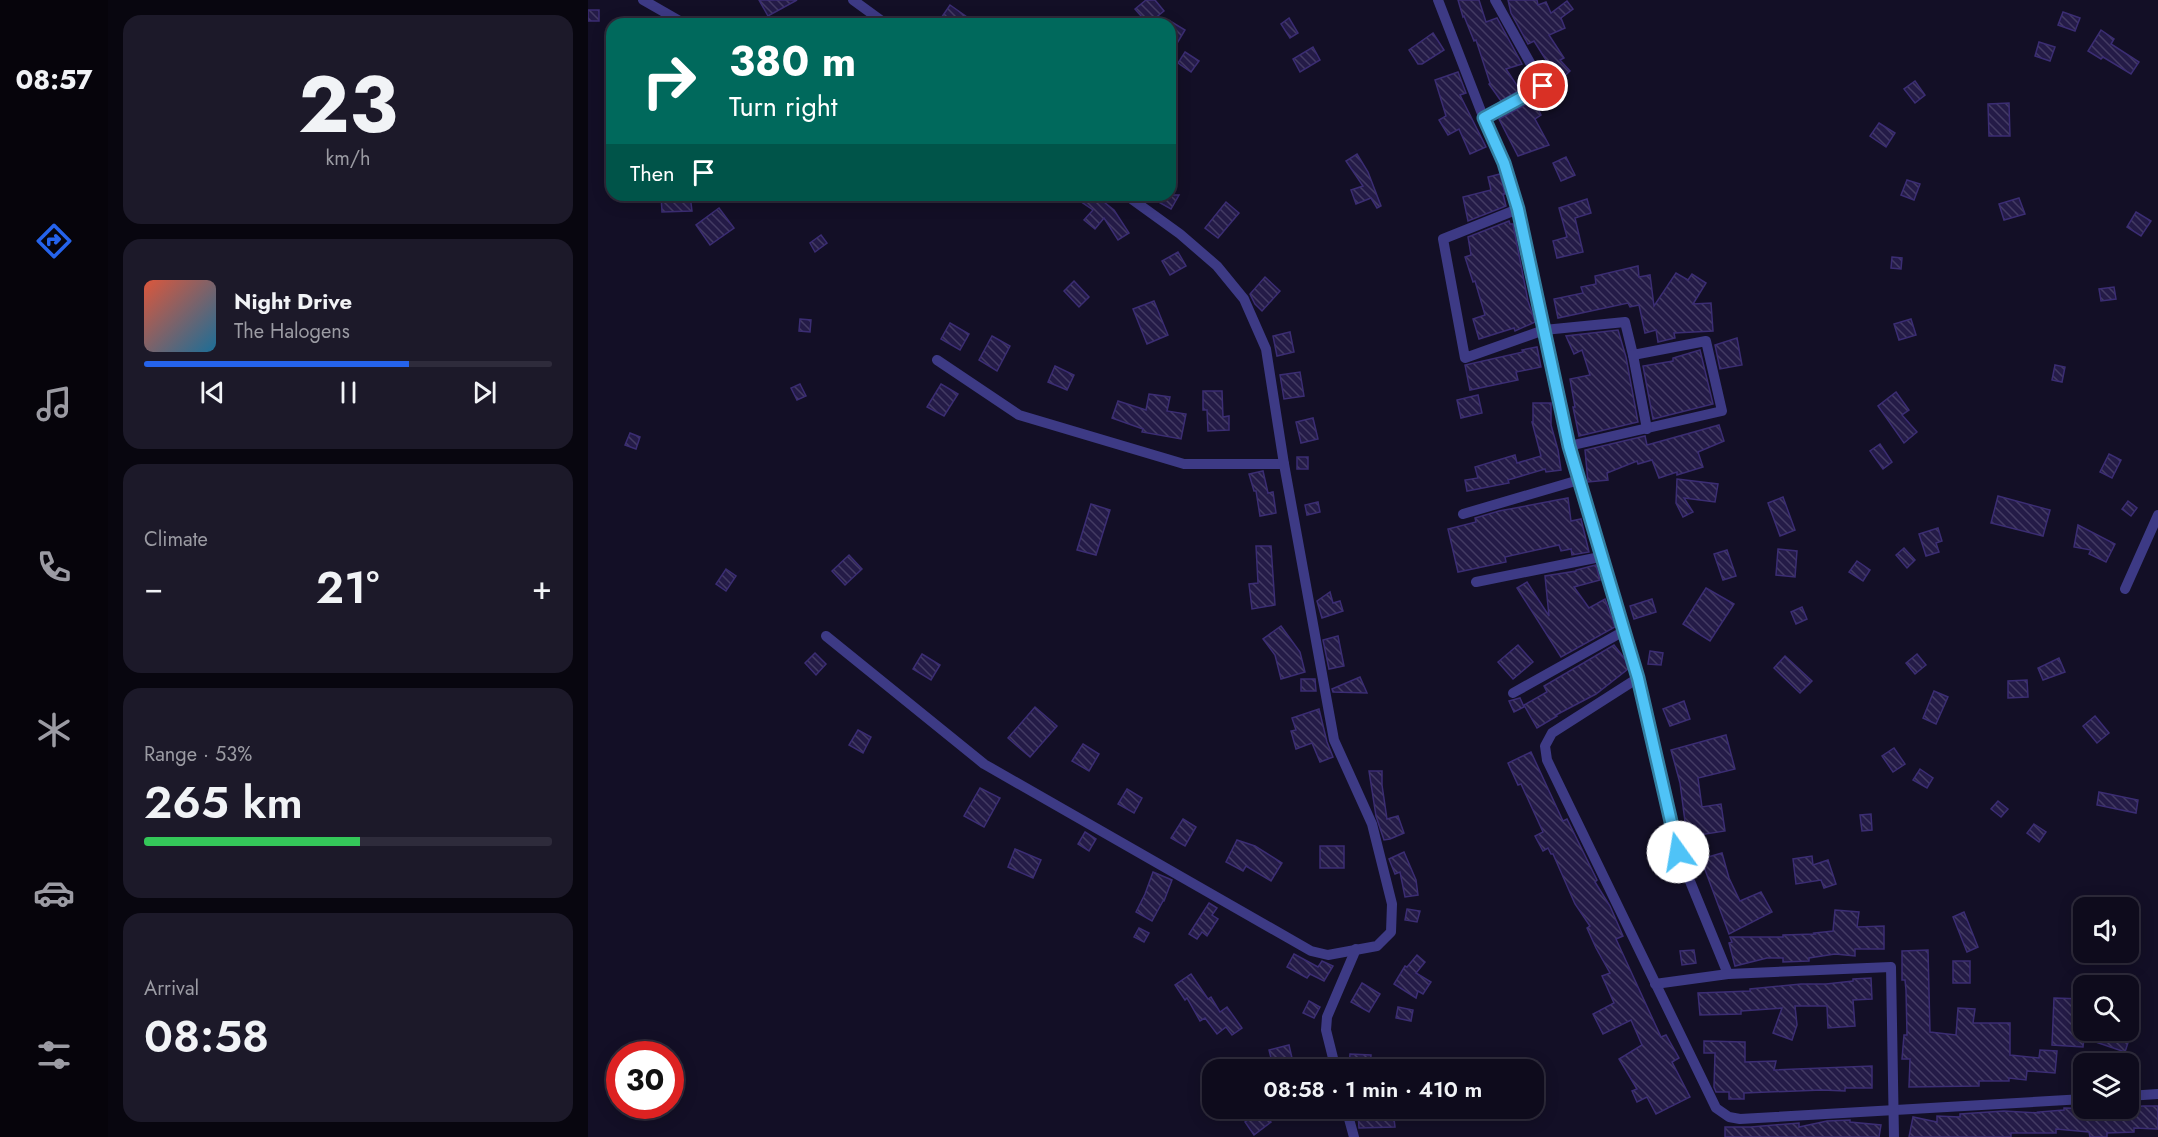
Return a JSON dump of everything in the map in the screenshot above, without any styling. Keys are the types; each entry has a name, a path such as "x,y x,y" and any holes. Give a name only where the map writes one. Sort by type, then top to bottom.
{"street":[{"path":"643,0 674,18"},
{"path":"853,0 878,18"},
{"path":"1438,0 1504,163 1518,209 1569,446 1600,557 1638,678 1678,852 1728,974"},
{"path":"1484,118 1543,86 1494,0"},
{"path":"826,636 984,764 1311,951 1328,955 1377,946 1391,932 1392,904 1372,824 1334,740 1284,464 1266,349 1244,298 1216,266 1180,234 1133,201"},
{"path":"1518,209 1443,239 1465,357 1544,330 1625,322 1647,429"},
{"path":"1569,446 1722,411 1706,341 1633,355"},
{"path":"937,360 1019,415 1184,464 1284,464"},
{"path":"1463,514 1579,480"},
{"path":"2125,589 2158,516"},
{"path":"1476,582 1600,557"},
{"path":"1513,693 1624,631"},
{"path":"1638,678 1552,733 1545,746 1547,760 1716,1108 1729,1117 1740,1119 2073,1100"},
{"path":"1333,1059 1326,1030 1327,1017 1356,949"},
{"path":"1655,984 1728,974 1891,967 1894,1137"},
{"path":"2139,1095 2158,1094"},
{"path":"1349,1119 1354,1137"}],"building":[{"path":"759,0 797,0 768,16"},
{"path":"1146,0 1155,0 1164,11 1155,18 1143,18 1135,9"},
{"path":"1458,0 1479,0 1486,22 1497,18 1522,64 1506,69 1520,90 1501,101 1489,84 1476,40 1474,41 1463,17"},
{"path":"1508,0 1537,0 1538,5 1546,2 1551,13 1567,1 1573,9 1561,18 1565,28 1549,35 1564,58 1560,60 1570,71 1559,81 1534,41 1528,44 1511,13"},
{"path":"950,5 968,18 941,18"},
{"path":"588,10 599,10 599,21 588,21"},
{"path":"2063,12 2080,18 2075,31 2058,25"},
{"path":"1289,18 1298,33 1290,38 1281,24"},
{"path":"1176,25 1185,30 1176,45"},
{"path":"2101,30 2114,39 2111,44 2139,62 2131,74 2088,51"},
{"path":"1433,33 1444,50 1422,64 1418,64 1409,50"},
{"path":"2039,42 2055,47 2050,61 2035,56"},
{"path":"1313,47 1320,60 1300,72 1293,59"},
{"path":"1185,52 1199,61 1191,72 1178,63"},
{"path":"1458,72 1466,93 1460,95 1486,147 1470,154 1459,129 1448,135 1439,120 1446,116 1435,80"},
{"path":"1915,81 1925,95 1915,103 1904,89"},
{"path":"1534,100 1541,115 1535,119 1549,145 1518,156 1499,119"},
{"path":"2009,103 2010,136 1989,136 1988,104"},
{"path":"1879,123 1895,133 1886,147 1870,136"},
{"path":"1357,154 1368,172 1381,206 1377,208 1371,198 1356,204 1351,190 1363,186 1346,161"},
{"path":"1566,157 1575,175 1561,181 1553,163"},
{"path":"1500,174 1506,206 1468,221 1463,197 1491,190 1488,177"},
{"path":"1907,180 1920,184 1914,200 1901,195"},
{"path":"2019,198 2025,214 2004,220 1999,204"},
{"path":"1587,199 1591,213 1575,218 1583,252 1557,258 1553,241 1567,237 1559,208"},
{"path":"661,201 692,201 692,211 662,212"},
{"path":"1080,201 1103,201 1114,210 1129,233 1118,240 1104,218 1095,229 1084,220 1093,210"},
{"path":"1157,201 1176,201 1171,209"},
{"path":"1226,202 1239,213 1218,238 1205,228"},
{"path":"719,208 734,228 710,245 696,225"},
{"path":"2136,212 2151,221 2141,236 2127,227"},
{"path":"1509,221 1513,224 1528,301 1535,322 1515,331 1514,328 1479,339 1473,319 1485,315 1465,257 1471,255 1468,237"},
{"path":"821,235 827,243 815,252 810,243"},
{"path":"1178,252 1186,266 1170,275 1162,261"},
{"path":"1892,257 1902,258 1901,269 1891,268"},
{"path":"1638,266 1639,277 1650,275 1654,306 1676,273 1688,280 1692,274 1706,283 1693,304 1711,303 1713,331 1674,333 1675,338 1658,342 1656,330 1645,333 1639,305 1630,307 1628,303 1558,318 1554,299 1583,293 1581,287 1596,284 1595,276"},
{"path":"1265,277 1280,291 1262,311 1250,294"},
{"path":"1074,281 1089,297 1079,307 1064,291"},
{"path":"2114,287 2116,299 2101,301 2099,289"},
{"path":"1154,301 1168,335 1147,344 1133,309"},
{"path":"800,319 811,320 810,332 799,331"},
{"path":"1911,319 1916,335 1899,340 1894,324"},
{"path":"950,323 969,334 960,350 941,339"},
{"path":"1618,330 1626,357 1638,422 1579,436 1570,379 1590,375 1582,350 1574,354 1566,336"},
{"path":"1290,332 1294,352 1277,356 1273,336"},
{"path":"992,336 1010,346 997,371 979,360"},
{"path":"1737,338 1742,365 1720,369 1715,345"},
{"path":"1537,347 1541,367 1516,372 1518,380 1470,390 1465,365"},
{"path":"1700,350 1713,404 1653,419 1643,366 1673,361 1673,358"},
{"path":"2055,365 2065,367 2062,382 2052,380"},
{"path":"1055,366 1074,375 1067,390 1048,382"},
{"path":"1300,372 1304,396 1284,399 1280,375"},
{"path":"800,384 806,396 797,400 791,388"},
{"path":"941,384 958,394 944,416 927,407"},
{"path":"1203,391 1222,391 1223,417 1229,416 1229,430 1208,431 1207,410 1203,410"},
{"path":"1896,392 1909,410 1902,415 1917,432 1904,443 1878,406"},
{"path":"1149,394 1170,397 1167,411 1186,414 1181,439 1142,432 1143,429 1112,418 1118,401 1146,410"},
{"path":"1478,395 1482,413 1461,418 1457,400"},
{"path":"1533,403 1551,403 1551,425 1561,470 1546,472 1545,469 1508,480 1509,483 1467,491 1465,480 1478,478 1475,467 1515,455 1517,463 1541,456 1532,422"},
{"path":"1313,418 1318,439 1301,443 1296,422"},
{"path":"1719,425 1724,441 1698,452 1703,467 1659,478 1652,460 1638,464 1637,461 1607,473 1608,480 1588,482 1585,450 1645,436 1647,445"},
{"path":"630,433 640,437 636,449 625,445"},
{"path":"1880,444 1892,462 1883,469 1870,451"},
{"path":"2109,454 2121,460 2112,478 2100,472"},
{"path":"1297,457 1308,457 1308,469 1297,469"},
{"path":"1263,471 1268,493 1273,492 1276,513 1260,516 1256,491 1254,491 1249,474"},
{"path":"1677,479 1718,484 1715,502 1684,498 1693,512 1683,517 1676,503"},
{"path":"1998,496 2050,510 2043,536 1991,523"},
{"path":"1783,497 1795,530 1780,536 1768,503"},
{"path":"1568,498 1571,521 1581,519 1589,552 1572,555 1571,549 1561,551 1559,545 1505,557 1506,562 1458,572 1448,529 1476,522 1475,518 1499,511"},
{"path":"2128,501 2137,508 2131,516 2122,509"},
{"path":"1318,502 1320,512 1307,515 1305,505"},
{"path":"1091,504 1110,510 1096,555 1077,550"},
{"path":"2078,525 2115,544 2106,562 2089,554 2091,550 2074,547"},
{"path":"1938,528 1942,541 1936,543 1939,552 1926,556 1919,534"},
{"path":"1256,546 1271,546 1275,605 1252,609 1249,584 1258,583"},
{"path":"1904,548 1915,560 1907,568 1896,555"},
{"path":"1778,549 1797,551 1795,577 1776,575"},
{"path":"1727,550 1736,576 1723,580 1714,554"},
{"path":"849,555 862,569 845,585 832,571"},
{"path":"1857,561 1870,570 1863,581 1849,572"},
{"path":"1596,565 1600,580 1574,587 1589,608 1605,599 1615,627 1561,657 1517,588 1527,582 1549,616 1545,576"},
{"path":"726,569 736,576 726,591 716,584"},
{"path":"1706,588 1734,604 1710,641 1683,624"},
{"path":"1330,592 1333,603 1340,601 1343,611 1322,618 1317,601"},
{"path":"1652,599 1656,612 1634,619 1630,606"},
{"path":"1802,607 1807,619 1796,624 1791,612"},
{"path":"1281,626 1300,652 1305,672 1281,679 1275,655 1263,639"},
{"path":"1338,636 1344,666 1329,669 1323,640"},
{"path":"1518,645 1533,662 1513,679 1498,662"},
{"path":"1614,645 1625,659 1628,669 1596,694 1537,728 1524,705 1547,692 1544,686"},
{"path":"1650,651 1663,653 1661,665 1648,664"},
{"path":"815,653 826,664 816,675 805,663"},
{"path":"922,654 940,665 931,680 913,669"},
{"path":"1917,654 1926,665 1915,674 1906,663"},
{"path":"1785,656 1812,681 1800,693 1774,668"},
{"path":"2059,658 2065,672 2043,680 2038,668"},
{"path":"1360,677 1367,693 1333,692 1332,689"},
{"path":"1301,679 1315,679 1316,691 1301,691"},
{"path":"2027,680 2028,697 2008,698 2008,681"},
{"path":"1934,691 1948,697 1936,724 1923,718"},
{"path":"1520,698 1524,707 1514,712 1509,701"},
{"path":"1684,701 1690,719 1670,726 1663,709"},
{"path":"1035,707 1057,726 1030,757 1008,738"},
{"path":"1319,709 1333,757 1320,762 1312,743 1296,749 1291,731 1296,730 1292,718"},
{"path":"2095,716 2109,733 2097,743 2083,726"},
{"path":"858,730 871,737 863,753 849,745"},
{"path":"1726,735 1735,769 1698,778 1702,807 1721,804 1725,831 1687,837 1680,783 1671,750"},
{"path":"1083,744 1099,754 1089,771 1072,761"},
{"path":"1894,748 1905,764 1893,772 1882,756"},
{"path":"1531,752 1563,821 1567,819 1597,880 1595,882 1610,906 1623,936 1616,939 1661,1037 1666,1035 1679,1058 1672,1062 1690,1097 1656,1114 1647,1097 1637,1102 1632,1091 1637,1089 1619,1059 1642,1045 1631,1020 1603,1034 1593,1014 1614,1003 1602,976 1610,973 1587,928 1590,926 1575,904 1553,854 1548,848 1543,851 1535,836 1543,832 1521,784 1518,785 1508,763"},
{"path":"1920,769 1933,778 1927,788 1913,780"},
{"path":"1369,771 1382,771 1387,819 1398,816 1404,833 1384,840 1376,816"},
{"path":"980,788 1000,798 984,827 964,816"},
{"path":"1127,789 1142,798 1134,813 1118,804"},
{"path":"2099,792 2138,800 2136,813 2097,805"},
{"path":"1998,801 2008,809 2001,817 1991,809"},
{"path":"1871,814 1872,830 1862,831 1860,815"},
{"path":"1183,819 1196,827 1185,846 1171,838"},
{"path":"2034,824 2046,832 2039,842 2027,833"},
{"path":"1085,832 1096,839 1089,851 1078,844"},
{"path":"1237,840 1255,846 1282,863 1271,881 1246,866 1243,871 1226,862"},
{"path":"1320,846 1344,846 1344,868 1320,868"},
{"path":"1015,849 1041,860 1033,878 1008,867"},
{"path":"1404,852 1416,880 1418,895 1405,897 1400,872 1395,874 1389,859"},
{"path":"1722,853 1729,878 1740,901 1761,892 1772,912 1729,934 1701,859"},
{"path":"1812,856 1813,865 1828,860 1836,884 1824,888 1821,880 1796,884 1793,859"},
{"path":"1153,872 1172,880 1164,901 1152,921 1136,912"},
{"path":"1209,903 1217,908 1212,915 1218,919 1207,936 1202,932 1197,939 1189,934"},
{"path":"1407,909 1420,911 1417,922 1405,920"},
{"path":"1835,910 1859,912 1857,927 1884,926 1884,949 1855,949 1855,956 1835,954 1809,958 1809,961 1783,962 1783,958 1767,958 1735,966 1729,943 1732,942 1730,937 1783,937 1783,935 1833,931"},
{"path":"1964,912 1978,947 1967,952 1953,917"},
{"path":"1139,928 1149,933 1144,942 1134,937"},
{"path":"1694,950 1696,963 1682,965 1680,951"},
{"path":"1928,950 1930,1032 1956,1035 1958,1008 1975,1009 1973,1023 2010,1023 2010,1055 2039,1058 2040,1050 2057,1051 2055,1073 2027,1071 2026,1080 2009,1078 2009,1081 1979,1081 1979,1086 1909,1087 1910,1059 1902,1059 1904,1035 1907,1035 1902,951"},
{"path":"1294,954 1318,967 1322,961 1333,966 1324,981 1310,974 1307,978 1287,967"},
{"path":"1417,955 1425,962 1416,973 1431,982 1423,994 1418,991 1416,998 1394,984 1405,966 1407,967"},
{"path":"1953,961 1970,961 1970,983 1953,983"},
{"path":"1191,974 1208,999 1211,997 1220,1012 1227,1007 1242,1028 1232,1035 1226,1027 1217,1034 1205,1018 1200,1021 1187,998 1185,1000 1175,985"},
{"path":"1871,978 1872,999 1853,1000 1855,1026 1828,1028 1827,1006 1795,1006 1797,1025 1792,1040 1773,1033 1782,1008 1741,1011 1741,1014 1700,1015 1698,993 1750,991 1750,989 1826,984"},
{"path":"1362,983 1380,994 1369,1012 1351,1002"},
{"path":"2054,998 2073,999 2073,1041 2084,1041 2083,1047 2052,1045"},
{"path":"1309,1001 1320,1007 1314,1018 1303,1013"},
{"path":"1398,1007 1413,1010 1411,1021 1396,1018"},
{"path":"1704,1041 1745,1042 1745,1062 1776,1061 1774,1070 1872,1066 1872,1088 1845,1088 1845,1091 1744,1093 1744,1099 1729,1099 1729,1092 1716,1092 1714,1087 1715,1053 1704,1053"},
{"path":"2093,1041 2128,1041 2125,1052"},
{"path":"1289,1045 1292,1059 1271,1059 1269,1050"},
{"path":"1350,1054 1371,1055 1371,1059 1350,1059"},
{"path":"2139,1106 2158,1106 2158,1129 2134,1128 2134,1132 2107,1133 2107,1137 2090,1137 2089,1132 2056,1129 2056,1133 2011,1133 2011,1137 1909,1137 1913,1117 1937,1122 1937,1116 1960,1117 1960,1114 2004,1111 2039,1113 2064,1110 2064,1108 2073,1108 2073,1119 2139,1119"},
{"path":"1249,1119 1269,1119 1271,1122 1254,1135 1245,1122"},
{"path":"1358,1119 1394,1119 1395,1127 1359,1128"},
{"path":"1850,1120 1850,1122 1881,1125 1879,1137 1725,1137 1725,1127 1799,1123 1799,1127 1827,1121"}],"route":[{"path":"1543,86 1484,118 1504,163 1518,209 1569,446 1600,557 1638,678 1678,852"}]}
